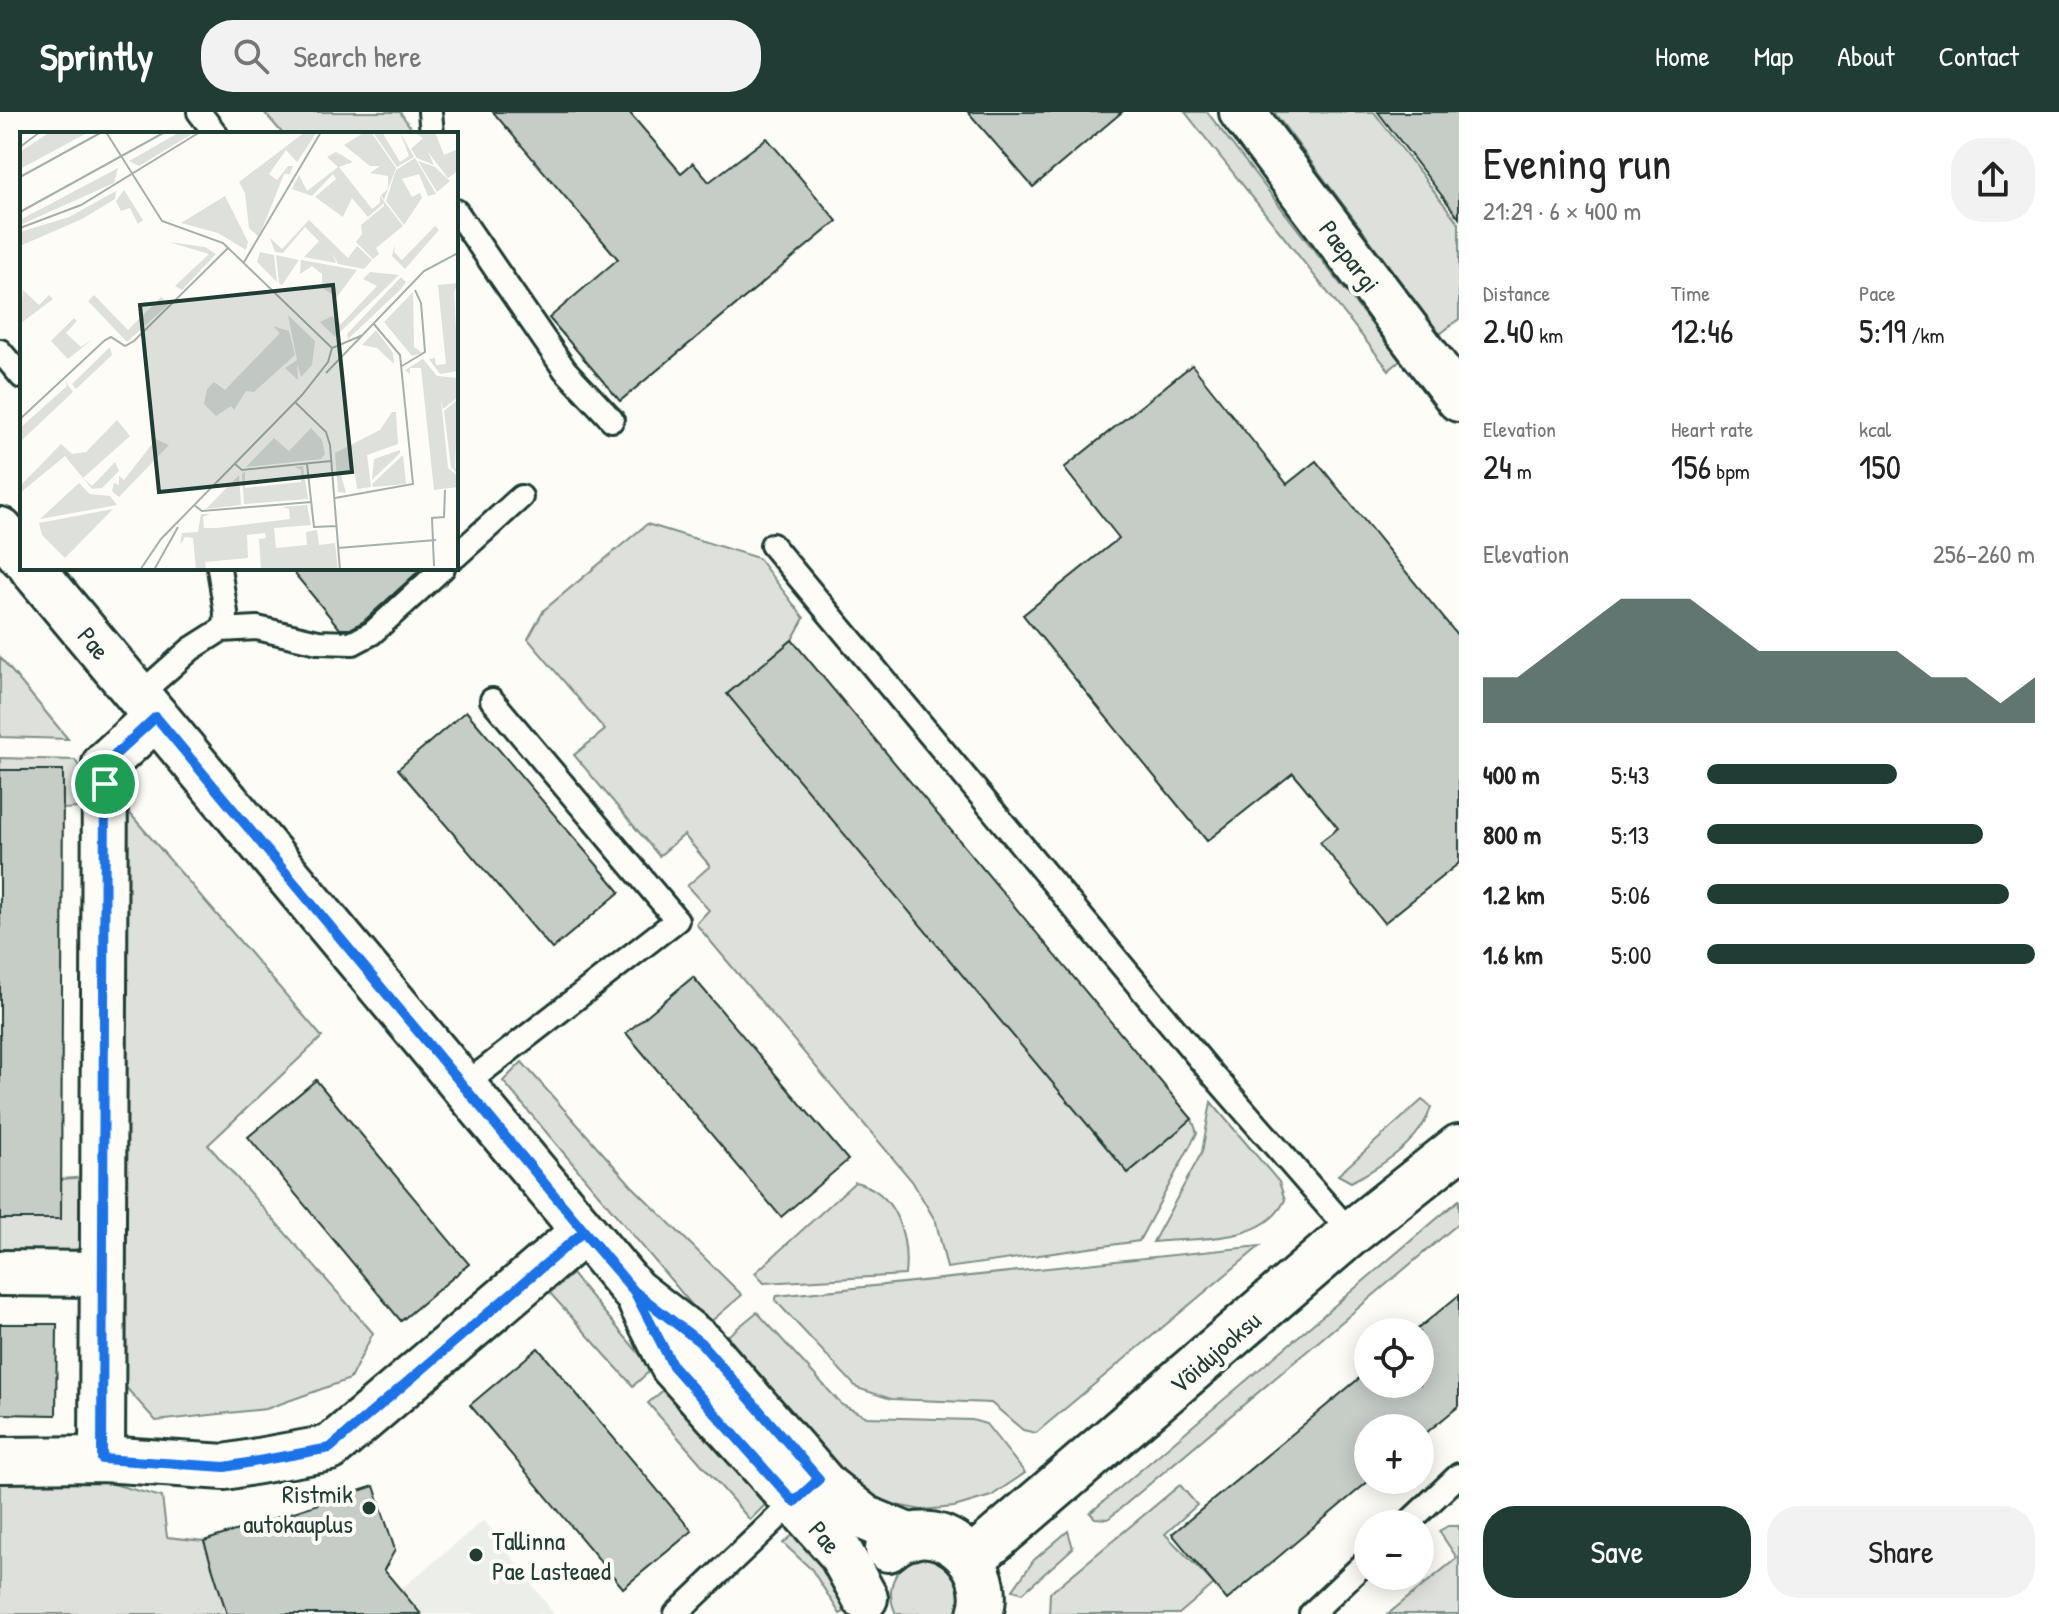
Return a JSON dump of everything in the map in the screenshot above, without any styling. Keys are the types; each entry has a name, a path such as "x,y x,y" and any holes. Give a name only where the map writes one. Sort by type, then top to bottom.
{"street":[{"name":"Paepargi","path":"1242,112 1459,399"},
{"path":"0,530 20,554"},
{"name":"Pae","path":"34,570 634,1291 673,1366 806,1490 911,1537 945,1539 972,1559"},
{"path":"102,1459 100,1274 105,764 147,706"},
{"name":"Võidujooksu","path":"972,1559 1351,1233 1459,1147"},
{"path":"0,1460 102,1459 225,1467 330,1448 583,1232"},
{"path":"0,1273 100,1274"},
{"name":"Pae","path":"806,1490 867,1606"},
{"path":"867,1606 868,1577 877,1559 893,1545 911,1537"},
{"path":"972,1559 984,1588 980,1614"}],"lane":[{"path":"199,112 214,132"},
{"path":"430,112 432,132"},
{"path":"458,214 565,370 612,420"},
{"path":"0,351 20,375"},
{"path":"458,554 521,497"},
{"path":"772,545 1208,1069 1351,1233"},
{"path":"219,570 226,613 225,629"},
{"path":"147,706 191,649 225,629 257,628 318,642 353,643 372,633 436,570"},
{"path":"462,1087 677,920 492,700"},
{"path":"1422,1510 1459,1475"},
{"path":"676,1614 806,1490"},
{"path":"1311,1614 1354,1573"}],"shaded area":[{"path":"264,112 400,112 414,132 281,132"},
{"path":"1185,112 1207,112 1400,361 1389,370"},
{"path":"1274,112 1374,112 1459,224 1459,319 1440,334"},
{"path":"647,524 758,558 804,618 792,640 728,694 1128,1173 1192,1119 1197,1133 1139,1241 947,1268 936,1222 912,1181 696,924 709,910 687,886 710,866 684,835 659,856 574,755 605,730 528,639 544,610"},
{"path":"0,657 68,739 0,737"},
{"path":"0,758 75,760 92,787 93,807 63,809 63,770 0,770"},
{"path":"121,803 322,1037 208,1145 373,1333 350,1379 266,1409 156,1421 122,1383"},
{"path":"522,1062 632,1186 742,1295 708,1324 503,1081"},
{"path":"1422,1100 1431,1107 1426,1119 1399,1151 1351,1182 1338,1175"},
{"path":"1211,1102 1279,1182 1285,1200 1275,1215 1245,1232 1153,1242 1202,1152"},
{"path":"87,1177 86,1242 61,1262 0,1260 0,1219 60,1219 61,1179"},
{"path":"855,1182 881,1195 897,1217 905,1245 905,1275 764,1283 755,1273"},
{"path":"1459,1200 1459,1223 1108,1519 1095,1518 1090,1513"},
{"path":"1260,1246 1036,1433 1023,1430 991,1403 891,1399 857,1388 775,1300 777,1296"},
{"path":"572,1274 652,1369 633,1386 550,1293"},
{"path":"757,1312 842,1405 867,1417 972,1420 986,1424 1025,1473 991,1496 954,1507 922,1510 885,1503 851,1484 719,1343"},
{"path":"667,1387 765,1505 750,1520 648,1403"},
{"path":"0,1471 71,1473 162,1497 167,1537 204,1541 227,1614 0,1614"},
{"path":"1180,1485 1197,1505 1165,1534 1214,1584 1179,1614 1049,1614 1050,1593"},
{"name":"Tallinna Pae Lasteaed","path":"484,1520 554,1614 371,1614"},
{"path":"1448,1526 1459,1526 1459,1614 1388,1614 1418,1590 1434,1590 1434,1577 1457,1558 1439,1531"},
{"path":"1068,1531 1073,1548 1023,1593 1013,1590 1034,1560"},
{"path":"793,1535 799,1535 834,1578 844,1612 840,1614 812,1570 783,1543"},
{"path":"923,1557 943,1562 957,1575 962,1593 957,1614 896,1614 891,1595 894,1579 905,1566"}],"building":[{"path":"493,112 629,112 681,173 693,163 709,182 767,138 837,221 620,401 549,318 618,259"},
{"path":"968,112 1122,112 1033,187"},
{"path":"1378,112 1459,112 1459,218"},
{"path":"1192,365 1287,484 1316,461 1459,637 1459,863 1384,923 1320,842 1338,828 1293,773 1207,841 1023,615 1119,538 1064,468"},
{"path":"292,570 420,570 364,621 350,629 340,629"},
{"path":"792,640 1192,1119 1128,1173 727,694"},
{"path":"466,711 620,892 552,949 398,769"},
{"path":"0,770 63,770 61,1219 0,1219"},
{"path":"693,977 848,1160 781,1217 626,1033"},
{"path":"316,1080 469,1264 401,1321 248,1137"},
{"path":"1459,1295 1459,1406 1434,1427 1434,1414 1354,1414 1354,1493 1227,1600 1172,1534 1354,1383 1354,1398 1434,1398 1434,1318 1431,1318"},
{"path":"0,1324 57,1324 56,1415 0,1414"},
{"path":"538,1348 692,1531 623,1588 470,1405"},
{"path":"374,1486 395,1550 384,1570 421,1614 227,1614 204,1541"}],"place":[{"name":"Ristmik autokauplus","path":"369,1508"},
{"name":"Tallinna Pae Lasteaed","path":"476,1555"}],"route":[{"path":"105,784 100,1274 102,1459 225,1467 330,1448 583,1232 634,1291 701,1343 819,1479 794,1502 734,1437 673,1366 634,1291 156,717 105,764 105,784"}]}
